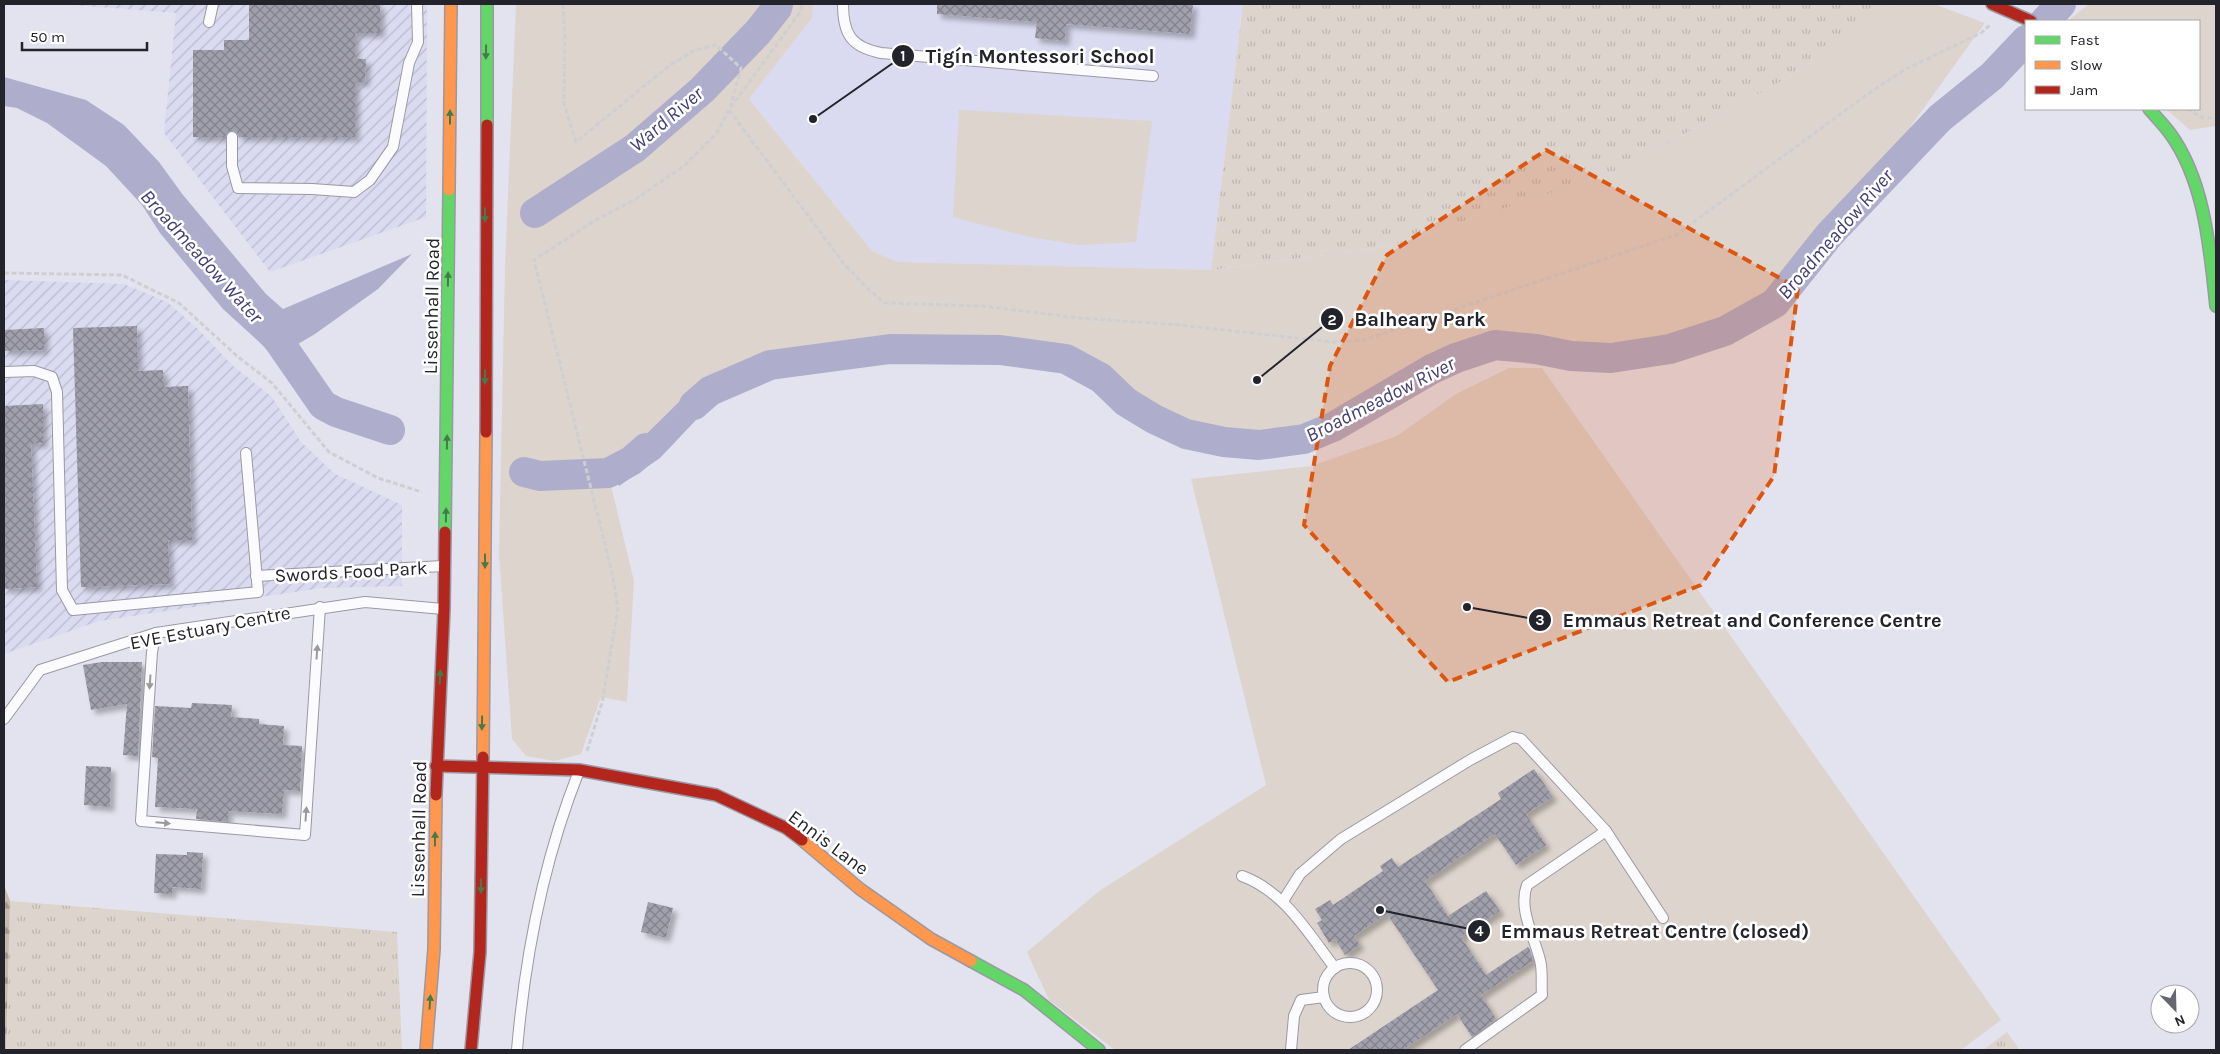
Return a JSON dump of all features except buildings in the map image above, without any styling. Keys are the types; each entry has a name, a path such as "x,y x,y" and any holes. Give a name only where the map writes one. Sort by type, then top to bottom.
{"main road":[{"name":"Lissenhall Road","path":"426,1050 434,949 436,766 448,609 445,566 451,4"},
{"path":"471,1050 480,952 481,609 487,4"},
{"path":"1992,4 2028,20"},
{"path":"2150,110 2170,133 2183,156 2196,189 2207,227 2216,306"},
{"name":"Ennis Lane","path":"436,766 481,769 580,770 716,795 786,828 836,867 860,889 931,938 1024,990 1099,1050"}],"lane":[{"path":"209,22 213,4"},
{"path":"232,137 232,166 238,188 312,188 354,192 370,180 392,147 409,63 418,42 417,4"},
{"path":"843,4 843,18 850,38 863,49 881,53 1153,76"},
{"path":"4,372 34,371 52,377 58,392 62,590 73,610 258,592 246,453"},
{"name":"Swords Food Park","path":"256,576 445,566"},
{"name":"EVE Estuary Centre","path":"4,719 40,670 156,633 320,607 365,602 448,609"},
{"path":"156,633 152,652 141,821 305,835 320,607"},
{"path":"1283,901 1300,874 1341,839 1470,760 1513,737 1521,739 1606,831 1663,918"},
{"path":"517,1050 522,987 546,872 580,770"},
{"path":"1465,1050 1542,995 1540,962 1526,915 1523,894 1527,885 1606,831"},
{"path":"1242,876 1259,882 1283,901 1335,968"},
{"path":"1351,963 1367,969 1376,983 1375,1000 1365,1013 1348,1017 1333,1011 1324,997 1325,980 1335,968 1351,963"},
{"path":"1291,1050 1294,1016 1301,1000 1324,997"}],"path":[{"path":"563,4 565,35 564,104 576,142 670,65 695,50 716,45 741,68 729,110"},
{"path":"580,770 602,703 618,608 612,572 534,260 594,221 636,199 685,165 716,134 729,110 801,11 802,4"},
{"path":"729,110 845,265 868,290 885,303 982,306 1079,318 1229,330 1332,342 1364,340 1676,235 1864,96 1904,70 1982,32 2007,10"},
{"path":"2189,110 2204,118 2216,118"},
{"path":"4,273 122,275 179,303 237,356 272,383 297,416 330,452 378,478 422,492"}],"highlighted area":[{"path":"1546,150 1798,288 1774,476 1701,585 1448,682 1304,525 1330,366 1387,255"}],"shaded area":[{"path":"60,4 427,4 426,217 270,272 164,133 176,13"},
{"path":"813,4 1243,4 1211,270 898,262 872,251 749,99 812,18"},
{"path":"4,280 124,284 167,302 199,330 232,365 272,397 301,442 335,474 402,505 402,586 322,588 99,621 4,654"}],"green space":[{"path":"516,4 813,4 812,18 749,99 872,251 898,262 1211,270 1391,246 1617,171 1791,76 1892,4 1934,4 1985,23 1885,162 1761,301 1736,316 1676,339 1637,348 1573,350 1527,339 1494,341 1447,353 1384,386 1314,430 1234,435 1208,431 1141,398 1104,368 1072,352 1012,341 938,339 877,343 785,355 743,364 689,393 608,473 634,581 627,702 601,697 581,754 554,761 526,756 512,739 499,554 505,265"},
{"path":"1243,4 1892,4 1791,76 1617,171 1391,246 1211,270"},
{"path":"2089,4 2216,4 2216,126 2190,130 2167,110 2200,110 2200,20 2070,19"},
{"path":"959,110 1152,121 1136,242 1079,245 1030,237 953,217"},
{"path":"1509,368 1542,368 2001,1020 1961,1050 1115,1050 1049,1000 1027,952 1099,891 1266,785 1191,479 1311,466 1397,436 1456,394"},
{"path":"4,885 10,901 6,1050 4,1050"},
{"path":"10,901 397,932 402,1050 6,1050"},
{"path":"2007,1032 2020,1050 1983,1050"}],"water":[{"path":"4,77 86,100 124,125 159,162 183,195 266,294 283,309 412,254 378,289 315,334 298,344 268,350 223,309 160,233 142,205 106,166 47,123 17,108 4,106"},
{"path":"725,374 731,392 713,402 660,458 619,486 611,469 689,392"}],"waterway":[{"name":"Ward River","path":"535,213 635,148 702,90 758,32 777,8 778,4"},
{"name":"Broadmeadow River","path":"2046,20 2061,4"},
{"name":"Broadmeadow River","path":"694,405 710,391 770,365 890,349 1000,350 1066,359 1101,378 1126,402 1154,419 1186,434 1224,442 1259,445 1304,439 1333,427 1432,369 1456,358 1495,345 1536,349 1571,356 1611,358 1670,349 1725,331 1775,303 1829,235 1940,118 1992,76 2025,41"},
{"name":"Broadmeadow Water","path":"256,315 278,340 323,405 336,412 390,430"},
{"name":"Broadmeadow Water","path":"524,472 540,476 608,473 631,461 646,448"}],"traffic: fast":[{"path":"487,4 487,125"},
{"path":"2150,110 2169,132 2191,172 2204,216 2216,306"},
{"path":"445,532 449,190"},
{"path":"971,961 1024,990 1099,1050"}],"traffic: slow":[{"path":"449,190 451,4"},
{"path":"483,757 486,432"},
{"path":"426,1050 434,949 436,795"},
{"path":"802,840 860,889 931,939 971,961"}],"traffic: jam":[{"path":"1992,4 2029,20"},
{"path":"486,432 487,125"},
{"path":"436,795 444,609 445,532"},
{"path":"471,1050 480,952 483,757"},
{"path":"436,766 579,770 716,795 786,828 802,840"}],"place":[{"name":"Tigín Montessori School","path":"813,119"},
{"name":"Balheary Park","path":"1257,380"},
{"name":"Emmaus Retreat and Conference Centre","path":"1467,607"},
{"name":"Emmaus Retreat Centre (closed)","path":"1380,910"}]}
